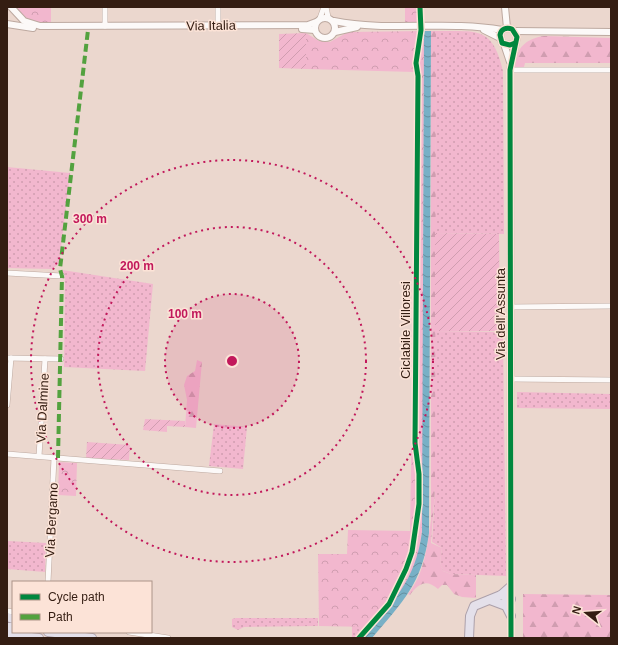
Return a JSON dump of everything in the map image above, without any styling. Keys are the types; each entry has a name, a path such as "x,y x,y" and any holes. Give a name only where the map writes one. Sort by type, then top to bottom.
{"highway":[{"path":"469,638 471,609 477,603 490,600 501,595 510,587"},
{"path":"501,595 511,599 508,603 503,604"},
{"path":"490,600 503,604 507,607 511,616"},
{"path":"56,633 93,638"},
{"path":"71,633 93,638"},
{"path":"7,634 39,638"}],"street":[{"name":"Via Italia","path":"11,7 24,21 40,26 308,25 318,20"},
{"path":"105,7 105,26"},
{"path":"218,7 218,25"},
{"path":"325,7 335,32"},
{"path":"325,7 318,20 315,30 318,35 323,38 331,36 335,32 366,26"},
{"path":"500,38 505,29 505,7"},
{"path":"318,20 331,19 366,26 481,28 515,31 535,30 611,32"},
{"name":"Via Italia","path":"7,24 40,30 236,28 315,30"},
{"path":"201,28 218,25 236,28"},
{"name":"Via Italia","path":"83,30 105,26 123,29"},
{"path":"481,28 500,38 504,44 510,45 535,30"},
{"path":"515,31 515,41"},
{"name":"Via dell'Assunta","path":"511,638 510,67 515,41"},
{"name":"Via dell'Assunta","path":"504,44 510,67"},
{"path":"510,67 611,70"},
{"path":"7,273 62,276"},
{"path":"511,307 611,306"},
{"path":"7,405 9,358 61,359"},
{"name":"Via Dalmine","path":"39,456 45,359"},
{"path":"511,379 611,380"},
{"path":"7,461 7,454 220,471"},
{"name":"Via Bergamo","path":"48,580 54,458"},
{"path":"136,633 168,638"}],"green space":[{"path":"16,7 51,7 51,25 27,18 19,12"},
{"path":"405,7 419,7 419,23 405,23"},
{"path":"424,31 423,519 421,537 414,566 408,578 393,601 371,627 319,626 318,554 347,554 348,530 410,531 414,259 416,246 416,74 414,72 306,69 306,33 319,41 330,42 348,32"},
{"path":"431,31 436,31 435,489 431,543 442,548 440,562 443,571 451,574 476,575 476,598 462,597 454,594 447,585 442,585 438,589 426,583 419,585 410,595 408,594 414,586 422,568 431,520"},
{"path":"436,31 462,31 481,34 488,38 494,45 499,56 503,71 504,234 435,233"},
{"path":"306,33 306,69 279,68 279,34"},
{"path":"544,36 611,38 611,63 525,63 524,67 515,67 517,54 523,45 532,39"},
{"path":"7,167 70,173 59,264 52,269 7,268"},
{"path":"435,233 499,234 500,331 435,331"},
{"path":"62,270 153,284 145,371 64,367 65,276"},
{"path":"435,331 503,332 506,576 451,574 443,571 440,562 442,548 432,542 435,489"},
{"path":"197,360 202,362 196,428 185,427 187,400 184,385 187,376 195,371"},
{"path":"517,392 611,394 611,409 517,408"},
{"path":"145,419 185,421 185,427 167,426 167,432 143,430"},
{"path":"214,424 247,427 243,469 209,466"},
{"path":"87,442 130,445 129,460 86,458"},
{"path":"59,462 77,463 76,496 58,495"},
{"path":"8,541 46,543 45,572 7,569"},
{"path":"523,594 611,595 611,638 523,638"},
{"path":"318,618 318,626 244,627 238,630 232,627 232,619"},
{"path":"352,626 371,627 362,638 352,638"}],"water":[{"path":"424,31 431,31 429,533 422,566 410,591 372,638 362,638 393,601 408,578 419,550 422,532"}],"marked path":[{"path":"58,458 62,276 60,269 88,30"}],"cycle path":[{"name":"Ciclabile Villoresi","path":"359,638 389,604 406,569 412,552 419,504 419,474 415,443 418,76 416,63 421,30 420,7"},
{"path":"511,638 510,70 517,37 512,29 506,28 503,30 500,35 502,43 510,45 515,43"}]}
